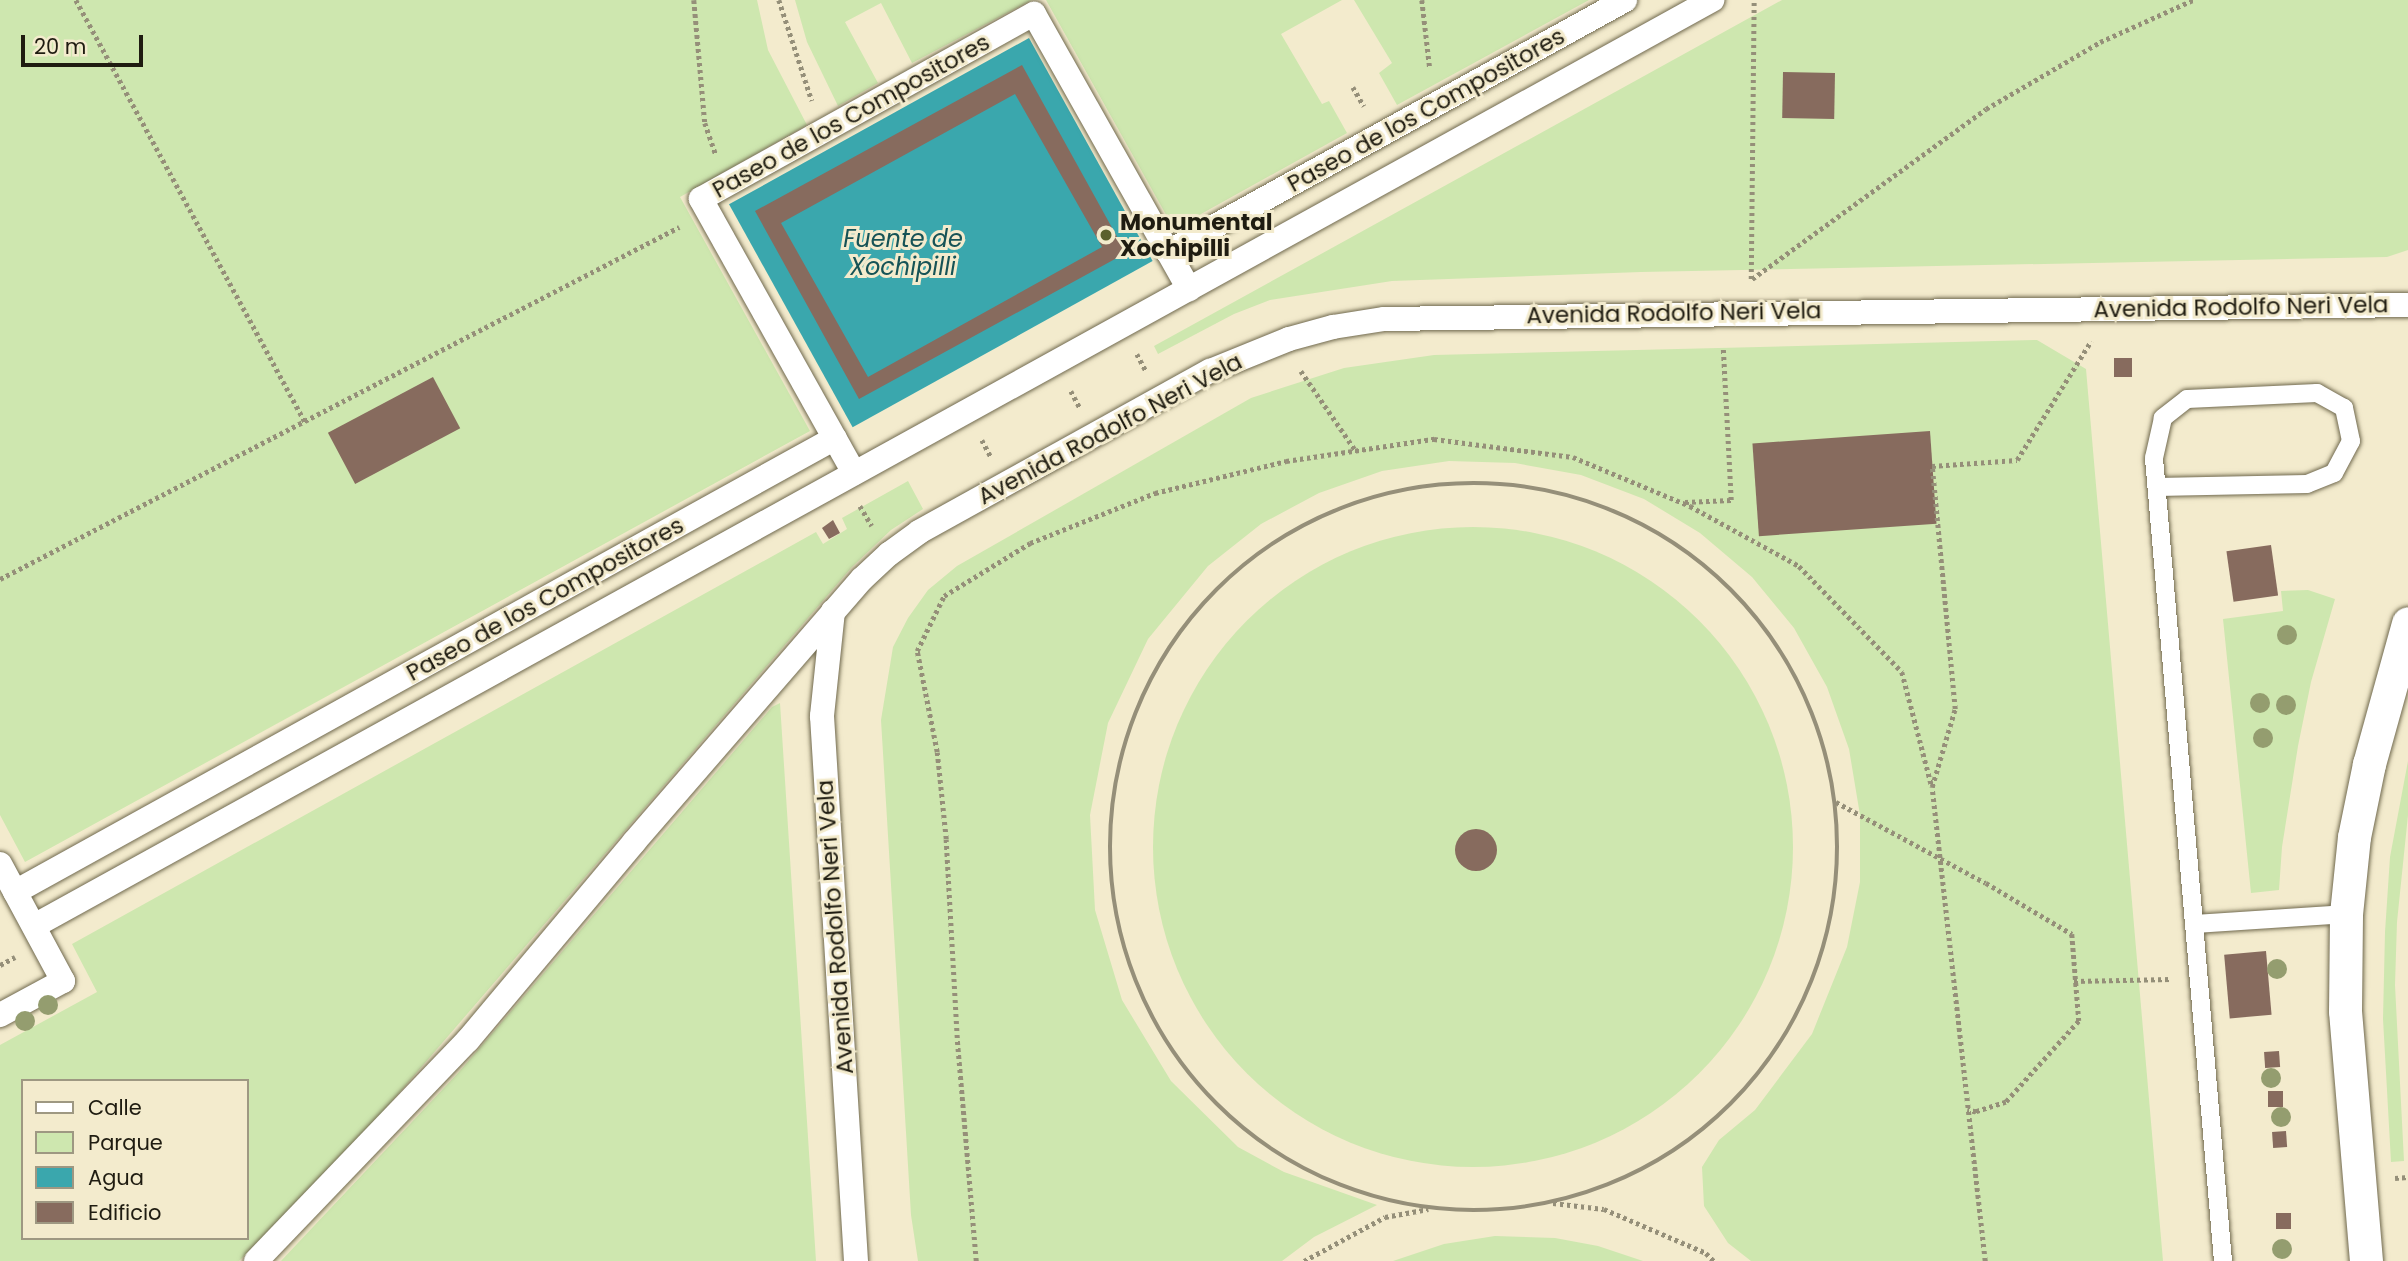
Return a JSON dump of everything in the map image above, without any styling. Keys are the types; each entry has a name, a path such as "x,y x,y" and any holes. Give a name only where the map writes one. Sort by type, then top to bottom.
{"street":[{"name":"Paseo de los Compositores","path":"15,892 835,438 701,200 1034,14 1168,252 1625,0"},
{"name":"Paseo de los Compositores","path":"34,926 1712,0"},
{"path":"1168,252 1189,289"},
{"name":"Avenida Rodolfo Neri Vela","path":"856,1261 822,716 833,611 889,554 919,532 1210,371 1289,340 1333,327 1384,318 2408,305"},
{"path":"835,438 849,477"},
{"path":"256,1261 468,1041 642,831 833,611"},
{"path":"2366,1261 2345,1011 2346,914 2354,837 2369,764 2408,623"},
{"path":"0,864 63,981 0,1015"}],"lane":[{"path":"2157,487 2307,484 2334,473 2351,441 2344,408 2317,393 2187,399 2162,418 2154,458 2223,1261"},
{"path":"2196,923 2346,914"}],"path":[{"path":"76,0 305,422"},
{"path":"694,0 705,123 728,185"},
{"path":"779,0 822,132"},
{"path":"1422,0 1434,106"},
{"path":"1754,0 1751,280 1986,109 2100,42 2193,0"},
{"path":"0,579 708,212"},
{"path":"1932,787 1955,709 1933,466 2017,460 2095,335"},
{"path":"1681,502 1731,500 1722,341"},
{"path":"1300,370 1356,451"},
{"path":"976,1261 946,839 937,751 917,651 944,596 1030,542 1155,493 1286,461 1434,439 1573,457 1681,502 1799,566 1902,672 1932,787 1985,1261"},
{"path":"849,477 889,554"},
{"path":"1456,481 1570,494 1675,541 1759,617 1816,714 1835,802 1841,825 1830,937 1798,1021 1745,1094 1676,1153 1595,1192 1548,1202 1404,1206 1307,1172 1223,1113 1158,1033 1118,940 1106,838 1123,737 1166,645 1243,560 1343,504 1456,481"},
{"path":"1835,802 1986,883 2072,934 2079,1021 2006,1102 1976,1112 1967,1110"},
{"path":"2074,981 2200,979"},
{"path":"1548,1202 1604,1209 1706,1253 1714,1261"},
{"path":"1304,1261 1385,1217 1436,1207"}],"green space":[{"path":"0,0 757,0 768,50 807,125 680,197 810,431 25,862 0,815"},
{"path":"795,0 1032,0 912,63 881,3 845,22 878,83 838,106 807,42"},
{"path":"1046,0 1342,0 1281,34 1322,104 1329,101 1347,133 1174,229"},
{"path":"1354,0 1589,0 1397,105 1379,73 1392,63"},
{"path":"1782,0 2408,0 2408,250 2387,257 1641,272 1392,281 1270,300 1234,314 1158,354 1154,346"},
{"path":"2037,340 2086,369 2163,1261 1751,1261 1728,1243 1704,1206 1702,1167 1719,1140 1755,1110 1812,1034 1847,947 1860,882 1860,815 1849,749 1827,687 1794,628 1752,577 1700,533 1644,499 1581,475 1515,463 1449,461 1382,471 1319,493 1261,524 1208,566 1148,639 1108,723 1090,815 1095,910 1122,1000 1171,1081 1238,1147 1284,1172 1377,1205 1314,1237 1282,1261 918,1261 911,1215 881,720 893,647 908,618 928,590 957,566 1251,398 1344,368 1434,355"},
{"path":"908,481 923,509 891,530 852,567 344,1157 239,1261 0,1261 0,1045 97,992 72,944 816,532 823,544 847,529 842,518"},
{"path":"1473,527 1535,533 1595,551 1651,581 1699,621 1739,669 1769,725 1787,785 1793,847 1787,909 1769,969 1739,1025 1699,1073 1651,1113 1595,1143 1535,1161 1473,1167 1411,1161 1351,1143 1295,1113 1247,1073 1207,1025 1177,969 1159,909 1153,847 1159,785 1177,725 1207,669 1247,621 1295,581 1351,551 1411,533"},
{"path":"2308,590 2335,599 2311,682 2298,746 2282,847 2279,890 2251,893 2223,619 2283,611 2281,591"},
{"path":"780,703 816,1261 281,1261 459,1072 772,707"},
{"path":"2408,761 2408,815 2397,922 2395,985 2404,1161 2391,1162 2383,1019 2385,932 2390,857"},
{"path":"1495,1236 1555,1238 1598,1246 1643,1261 1393,1261 1444,1244"}],"water":[{"name":"Fuente de Xochipilli","path":"1029,38 1153,261 853,427 729,204"}],"building":[{"name":"Monumental Xochipilli","path":"1022,65 1126,253 859,399 755,211","holes":["1015,94 1102,247 868,377 781,223"]},
{"path":"1783,72 1835,73 1834,119 1782,118"},
{"path":"2114,358 2132,358 2132,377 2114,377"},
{"path":"433,377 460,428 355,484 328,433"},
{"path":"1930,431 1936,524 1759,536 1752,443"},
{"path":"833,520 840,533 829,539 822,528"},
{"path":"2271,545 2278,596 2234,602 2226,551"},
{"path":"1476,829 1491,835 1497,850 1491,865 1476,871 1461,865 1455,850 1461,835"},
{"path":"2266,951 2272,1015 2230,1018 2224,955"},
{"path":"2279,1051 2280,1067 2265,1068 2264,1052"},
{"path":"2268,1091 2283,1091 2283,1107 2268,1107"},
{"path":"2286,1131 2287,1147 2273,1148 2272,1132"},
{"path":"2276,1213 2291,1213 2291,1229 2276,1229"}],"place":[{"name":"Monumental Xochipilli","path":"1106,235"}]}
